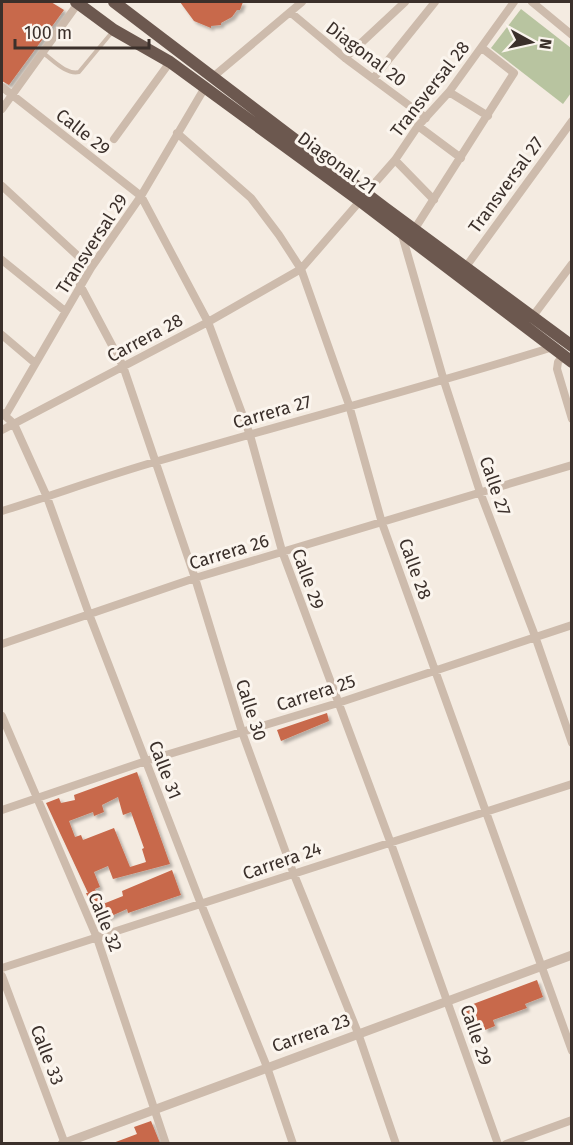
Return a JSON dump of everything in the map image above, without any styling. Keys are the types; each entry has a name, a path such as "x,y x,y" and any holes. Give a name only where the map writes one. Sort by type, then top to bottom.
{"highway":[{"name":"Diagonal 21","path":"78,2 114,30 170,62 204,88 363,197"},
{"name":"Diagonal 21","path":"121,3 553,347 569,355"},
{"name":"Diagonal 21","path":"408,232 465,268 533,316 569,355"}],"street":[{"path":"2,110 78,2"},
{"path":"214,76 302,2"},
{"path":"345,58 405,2"},
{"path":"373,78 435,2"},
{"name":"Transversal 28","path":"301,269 395,160 418,126 449,92 514,2"},
{"path":"532,2 572,35"},
{"name":"Diagonal 20","path":"290,12 345,58 426,118"},
{"path":"408,232 434,200 514,73 482,48"},
{"path":"114,139 170,62"},
{"name":"Calle 29","path":"2,87 141,196 208,322 250,435 282,552 390,841 498,1143"},
{"name":"Transversal 29","path":"3,414 80,285 141,196 204,88"},
{"path":"449,92 488,116"},
{"name":"Transversal 27","path":"465,268 571,122"},
{"path":"418,126 461,158"},
{"name":"Calle 28","path":"177,133 251,198 301,269 349,405 382,523 572,1051"},
{"path":"395,160 434,200"},
{"path":"2,186 91,268"},
{"name":"Calle 27","path":"408,232 444,381 480,492 535,636 572,743"},
{"path":"2,260 65,311"},
{"path":"533,316 572,264"},
{"name":"Carrera 28","path":"2,430 208,322 301,269"},
{"name":"Calle 30","path":"80,285 123,366 195,578 242,732 293,872 358,1033 396,1143"},
{"path":"2,335 35,363"},
{"name":"Carrera 27","path":"2,511 155,461 349,405 444,381 553,347"},
{"path":"569,355 558,362 557,369 572,419"},
{"name":"Calle 31","path":"3,414 14,424 47,497 88,614 267,1066 293,1143"},
{"name":"Carrera 26","path":"2,644 195,578 572,465"},
{"name":"Carrera 25","path":"2,810 146,761 338,703 572,625"},
{"name":"Calle 32","path":"2,716 35,798 97,938 166,1143"},
{"name":"Carrera 24","path":"2,968 293,872 572,784"},
{"name":"Carrera 23","path":"64,1143 572,955"},
{"name":"Calle 33","path":"2,976 64,1143"},
{"path":"506,1143 572,1120"}],"lane":[{"path":"43,53 68,71 79,72 114,30"}],"green space":[{"path":"521,9 571,48 571,93 563,104 491,48"}],"building":[{"path":"2,2 51,2 64,10 9,85 2,81"},
{"path":"180,2 243,2 240,10 237,10 232,17 221,25 211,26 211,28 194,21"},
{"path":"327,713 329,721 281,741 277,730"},
{"path":"137,772 170,864 113,879 108,866 94,872 100,887 95,889 103,904 123,896 122,891 172,870 181,895 128,913 127,909 98,922 86,893 88,893 46,803 59,798 61,803 75,800 74,795","holes":["118,797 123,815 131,812 144,848 142,849 146,862 130,867 114,828 83,840 81,835 75,837 69,821 93,812 94,816 104,812 102,805"]},
{"path":"537,980 543,997 525,1004 527,1008 493,1020 495,1026 485,1030 483,1023 468,1028 460,1009"},
{"path":"151,1121 160,1143 113,1143 137,1134 134,1127"}]}
